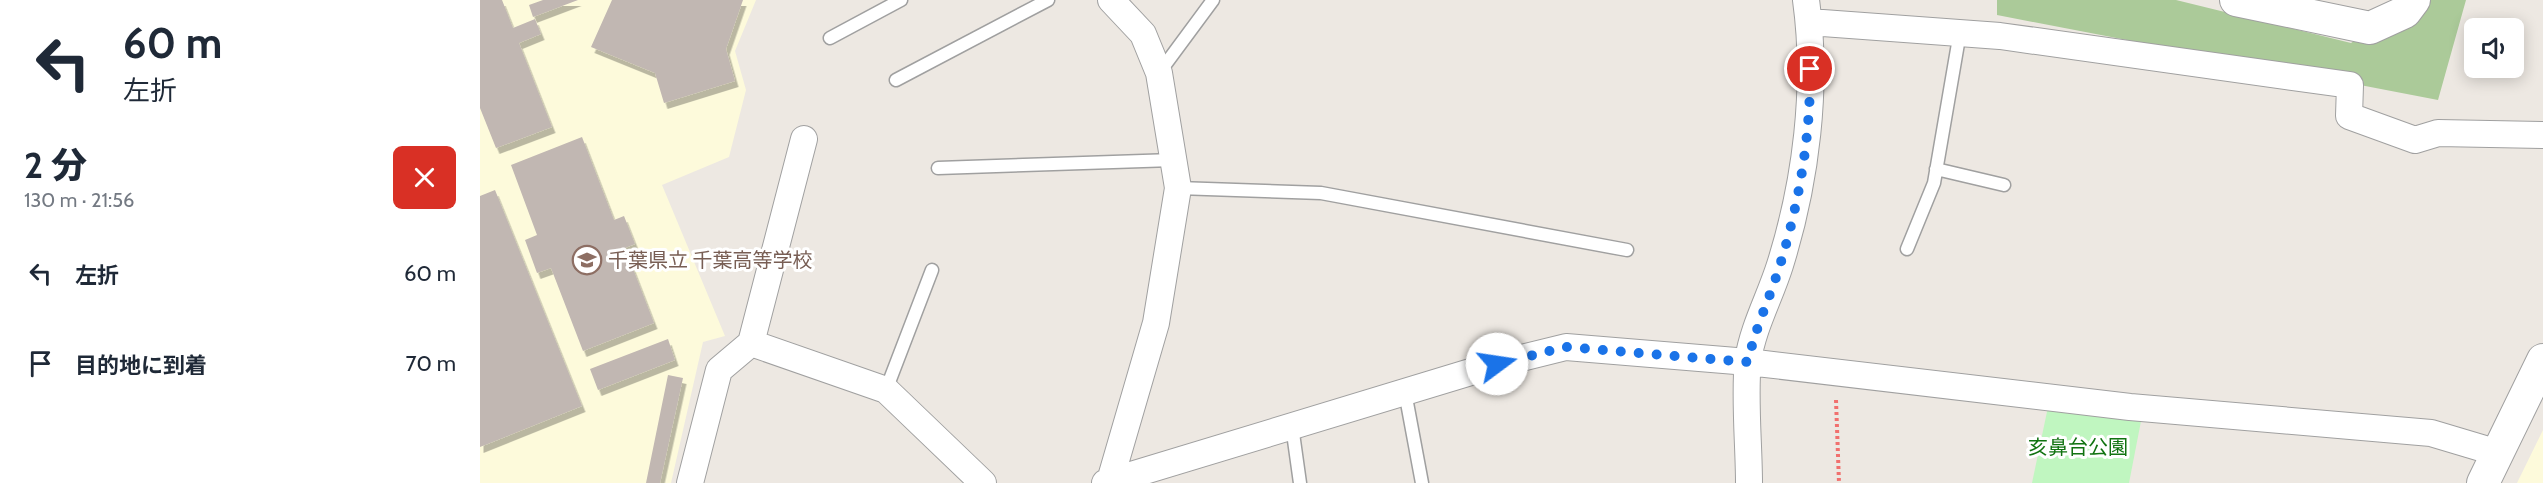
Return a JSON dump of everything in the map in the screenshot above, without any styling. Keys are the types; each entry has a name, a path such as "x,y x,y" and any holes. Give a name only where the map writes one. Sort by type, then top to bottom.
{"street":[{"path":"2236,0 2370,28 2405,12 2414,0"},
{"path":"1108,482 1156,322 1178,188 1159,73 1143,34 1118,3"},
{"path":"1749,483 1748,362 1753,336 1780,266 1798,190 1810,92 1807,11 2350,85 2349,117 2415,140 2438,133 2543,135"},
{"path":"690,483 719,370 751,343 804,139"},
{"path":"751,343 886,390 983,483"},
{"path":"1108,482 1405,392 1566,347 1748,362 2130,407 2431,433 2498,453"},
{"path":"2483,483 2543,360"}],"lane":[{"path":"830,38 901,0"},
{"path":"896,80 1048,0"},
{"path":"1159,73 1213,0"},
{"path":"1907,249 1934,183 1960,32"},
{"path":"938,168 1173,160"},
{"path":"1936,169 2004,185"},
{"path":"1178,188 1321,193 1627,250"},
{"path":"886,390 932,270"},
{"path":"1405,392 1422,483"},
{"path":"1292,426 1300,483"}],"path":[{"path":"1835,373 1839,483"}],"shaded area":[{"name":"千葉県立 千葉高等学校","path":"480,0 756,0 735,51 746,90 729,157 662,185 725,336 703,342 671,483 480,483"},
{"path":"2543,430 2543,483 2517,483"}],"green space":[{"path":"1997,0 2176,0 2351,43 2412,0 2466,0 2438,100 1997,15"},
{"name":"亥鼻台公園","path":"2048,407 2142,416 2129,483 2032,483"}],"building":[{"path":"480,0 502,0 513,28 535,19 541,34 519,43 552,127 496,148 480,108"},
{"path":"543,0 578,0 533,17 529,5"},
{"path":"612,0 743,0 726,49 735,81 664,103 655,73 591,47"},
{"path":"582,137 614,220 624,216 635,244 625,248 654,323 583,351 551,268 537,273 525,240 537,235 511,165"},
{"path":"495,190 582,406 480,447 480,196"},
{"path":"668,339 675,360 598,390 590,369"},
{"path":"668,375 683,378 660,483 646,483"}],"place":[{"name":"千葉県立 千葉高等学校","path":"587,260"}],"route":[{"path":"1497,364 1566,347 1748,362 1753,336 1780,266 1798,190 1810,92 1810,69"}]}
